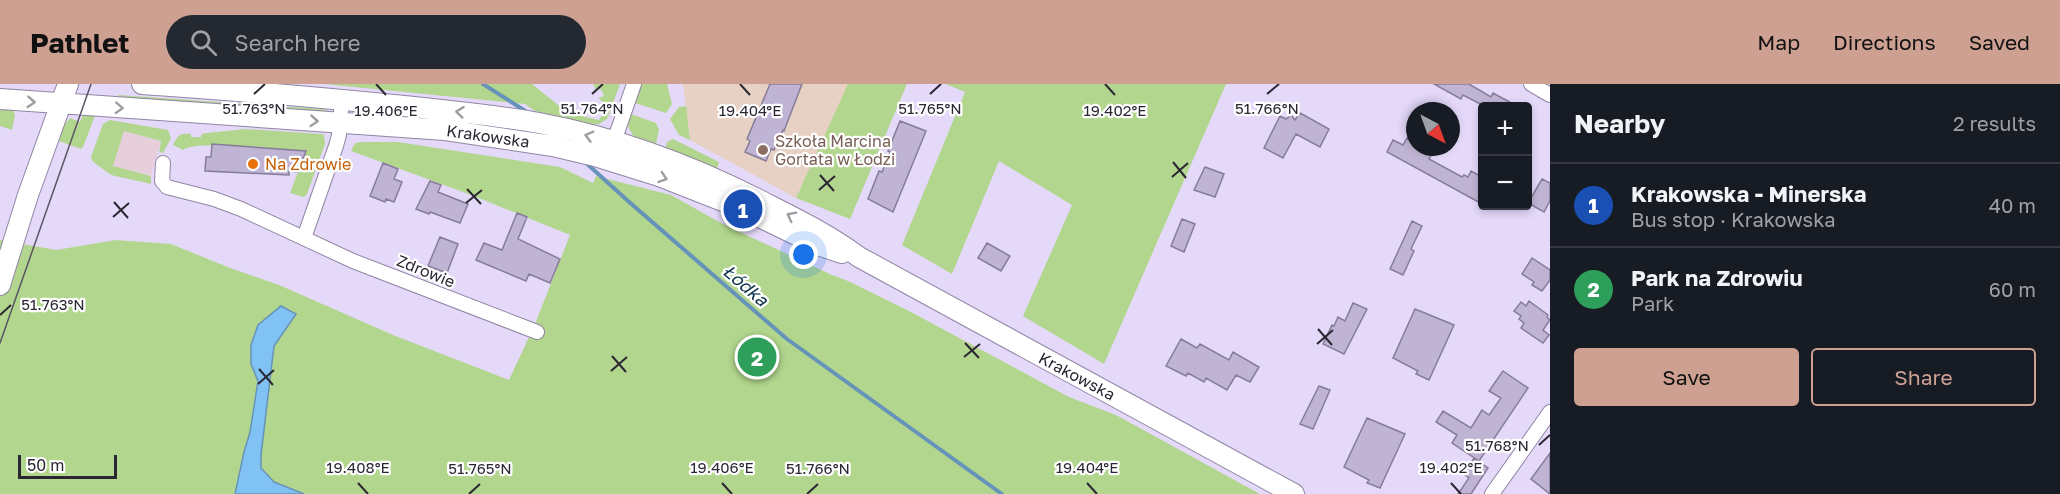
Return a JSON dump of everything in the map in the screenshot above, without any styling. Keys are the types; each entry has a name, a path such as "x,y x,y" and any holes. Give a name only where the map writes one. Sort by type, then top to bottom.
{"main road":[{"path":"0,285 28,195 68,84"},
{"name":"Krakowska","path":"142,84 342,99 518,120 564,129 605,153"},
{"name":"Krakowska","path":"0,99 445,130 605,153 699,171 822,232 859,257 1294,494"}],"street":[{"path":"605,153 634,84"},
{"path":"1531,84 1550,95"},
{"path":"304,238 339,135 342,99"},
{"name":"Zdrowie","path":"163,163 162,181 167,187 223,202 353,261 537,332"},
{"path":"1492,494 1550,412"}],"shaded area":[{"name":"Szkoła Marcina Gortata w Łodzi","path":"683,84 849,84 796,198 690,140"},
{"path":"124,131 161,141 151,176 113,166"}],"green space":[{"path":"324,84 532,84 568,113 599,120 606,109 612,107 607,119 599,124 591,124 535,111 525,104"},
{"path":"593,84 620,84 613,103 605,104 598,98 604,96 601,89 596,90"},
{"path":"642,84 667,84 672,104 666,113 635,103"},
{"path":"848,84 907,84 850,219 796,198"},
{"path":"946,84 1226,84 1104,364 1023,316 1072,205 999,161 952,274 902,245 965,92"},
{"path":"118,95 321,109 329,113 116,100"},
{"path":"686,106 690,140 679,135 670,119 679,107"},
{"path":"0,108 12,109 15,114 12,130 0,126"},
{"path":"357,111 477,122 595,145 594,147 352,115"},
{"path":"84,112 96,113 81,149 56,140 70,118 80,122"},
{"path":"631,114 656,123 659,130 655,148 634,138 628,126"},
{"path":"110,120 168,130 171,138 163,153 159,152 161,141 124,131 113,166 151,176 151,184 111,175 92,161 91,157 103,124"},
{"path":"246,129 324,135 325,144 304,197 290,193 306,151 222,145 205,145 183,150 173,145 184,133 191,134 191,137 201,137 202,134 207,133"},
{"path":"673,139 719,162 717,169 665,151 667,142"},
{"path":"398,142 560,167 593,183 596,176 671,195 721,223 911,312 1069,397 1116,415 1260,494 0,494 0,240 56,250 116,240 171,244 279,285 393,335 509,380 535,324 570,235 474,196 351,151 355,143"}],"water":[{"path":"281,306 296,314 274,346 261,468 274,482 304,494 235,494 250,432 258,381 251,364 251,345 258,325"}],"building":[{"path":"770,84 802,84 784,131 774,150 771,149 766,161 745,152 750,141 747,139"},
{"path":"1434,84 1469,84 1491,97 1493,93 1510,102 1478,103 1463,95 1461,99"},
{"path":"1300,113 1329,129 1320,147 1296,134 1283,158 1264,148 1280,116 1286,119 1291,115 1295,120"},
{"path":"900,121 926,131 893,212 868,199 879,171 882,172"},
{"path":"1393,140 1403,145 1406,140 1406,156 1431,156 1429,159 1462,177 1464,175 1468,177 1471,171 1478,175 1478,202 1387,152"},
{"name":"Na Zdrowie","path":"212,144 306,151 298,172 289,171 289,175 205,171 206,157 211,157"},
{"path":"383,163 398,169 394,179 402,182 394,202 386,199 385,202 370,196"},
{"path":"1205,167 1224,174 1215,197 1194,190"},
{"path":"1542,179 1550,183 1550,201 1544,212 1532,205 1532,196"},
{"path":"430,181 441,185 438,192 468,204 460,223 416,209"},
{"path":"517,213 527,217 518,239 560,259 550,283 529,274 526,281 476,260 484,243 502,250"},
{"path":"1182,219 1195,224 1184,252 1171,246"},
{"path":"1412,221 1422,226 1411,249 1414,251 1403,275 1390,269"},
{"path":"440,237 458,244 447,273 428,266"},
{"path":"987,243 1010,256 1001,271 978,258"},
{"path":"1532,258 1550,270 1550,280 1542,291 1532,285 1534,282 1522,274"},
{"path":"1529,301 1548,315 1550,320 1543,330 1549,335 1543,343 1521,328 1524,323 1519,319 1521,316 1514,311 1521,302 1526,306"},
{"path":"1353,303 1367,309 1344,354 1323,344 1338,317 1345,321"},
{"path":"1415,309 1454,325 1429,380 1416,374 1418,371 1393,358"},
{"path":"1181,339 1197,348 1200,344 1229,360 1233,352 1259,367 1250,382 1236,375 1227,390 1206,378 1204,382 1188,373 1186,376 1166,366"},
{"path":"1503,371 1528,388 1479,461 1452,443 1457,435 1436,422 1443,411 1471,428 1482,410 1489,415 1501,398 1489,391"},
{"path":"1319,386 1330,390 1313,429 1300,424"},
{"path":"1367,418 1405,434 1380,488 1367,483 1369,480 1344,467"},
{"path":"1550,453 1550,494 1531,479"},
{"path":"1474,458 1488,468 1471,494 1458,494 1469,478 1464,474"}],"waterway":[{"name":"Łódka","path":"483,84 530,114"},
{"name":"Łódka","path":"585,162 787,339 1002,494"}],"tram line":[{"path":"0,343 91,84"}],"place":[{"name":"Szkoła Marcina Gortata w Łodzi","path":"763,150"},
{"name":"Na Zdrowie","path":"253,164"},
{"name":"Krakowska - Minerska","path":"743,209"},
{"name":"Park na Zdrowiu","path":"757,357"}]}
